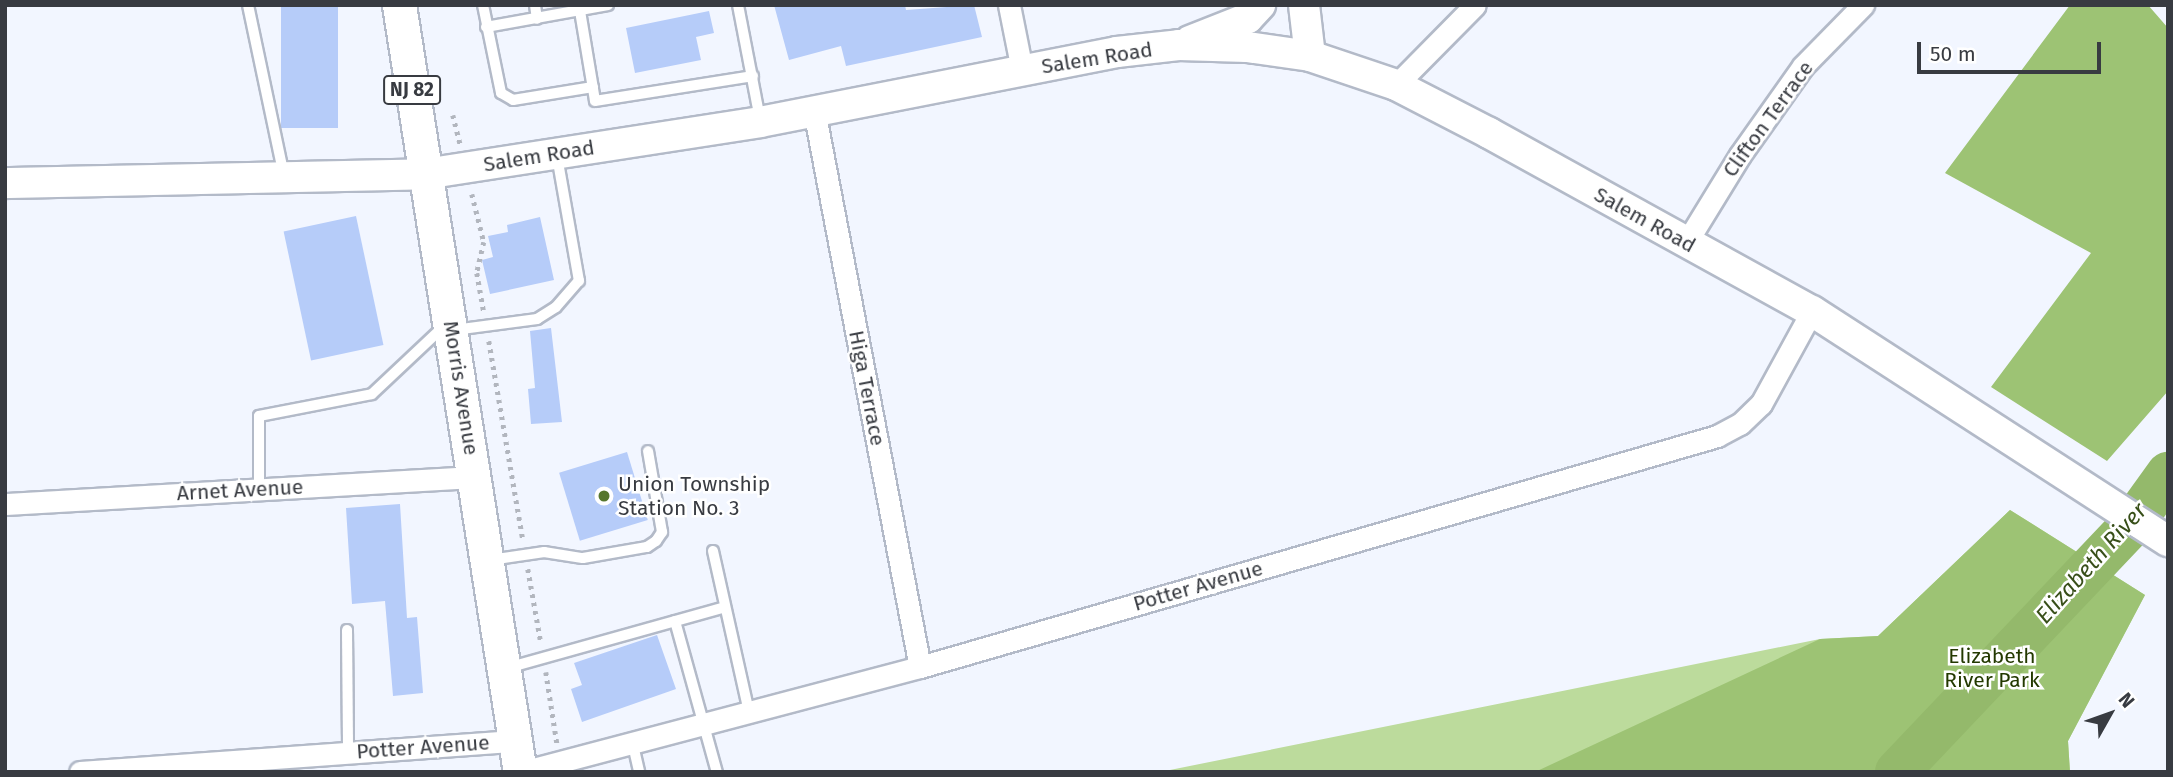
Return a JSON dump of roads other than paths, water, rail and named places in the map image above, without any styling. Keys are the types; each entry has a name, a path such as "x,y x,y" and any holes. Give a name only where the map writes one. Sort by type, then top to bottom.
{"main road":[{"name":"Morris Avenue","path":"398,5 476,477 519,761"}],"street":[{"path":"1009,5 1022,70"},
{"path":"1180,46 1248,18 1261,5"},
{"path":"1304,5 1310,56"},
{"path":"1396,85 1475,5"},
{"name":"Clifton Terrace","path":"1686,243 1803,66 1863,5"},
{"name":"Salem Road","path":"5,183 425,174 760,122 1022,70 1180,46 1247,47 1310,56 1396,85 1812,312 2085,486 2167,542"},
{"name":"Higa Terrace","path":"814,110 920,667"},
{"name":"Potter Avenue","path":"80,772 348,753 559,763 633,745 920,667 1717,436 1740,424 1761,404 1812,312"},
{"name":"Arnet Avenue","path":"5,504 476,477"}],"lane":[{"path":"248,5 285,178"},
{"path":"483,5 501,93 513,100 593,87"},
{"path":"535,5 537,19"},
{"path":"486,27 608,5"},
{"path":"738,5 760,122"},
{"path":"580,11 595,101 753,76"},
{"path":"259,489 259,416 350,400 390,381 451,325 486,326 537,318 556,307 579,281 556,154"},
{"path":"487,561 526,555 583,558 647,547 656,541 662,532 648,451"},
{"path":"713,551 749,712"},
{"path":"504,669 725,607"},
{"path":"676,621 717,772"},
{"path":"347,630 348,753"},
{"path":"633,745 639,772"}],"waterway":[{"name":"Elizabeth River","path":"1897,772 2132,524 2168,474"}],"place":[{"name":"Union Township Station No. 3","path":"604,496"}],"park label":[{"name":"Elizabeth River Park","path":"1992,668"}]}
